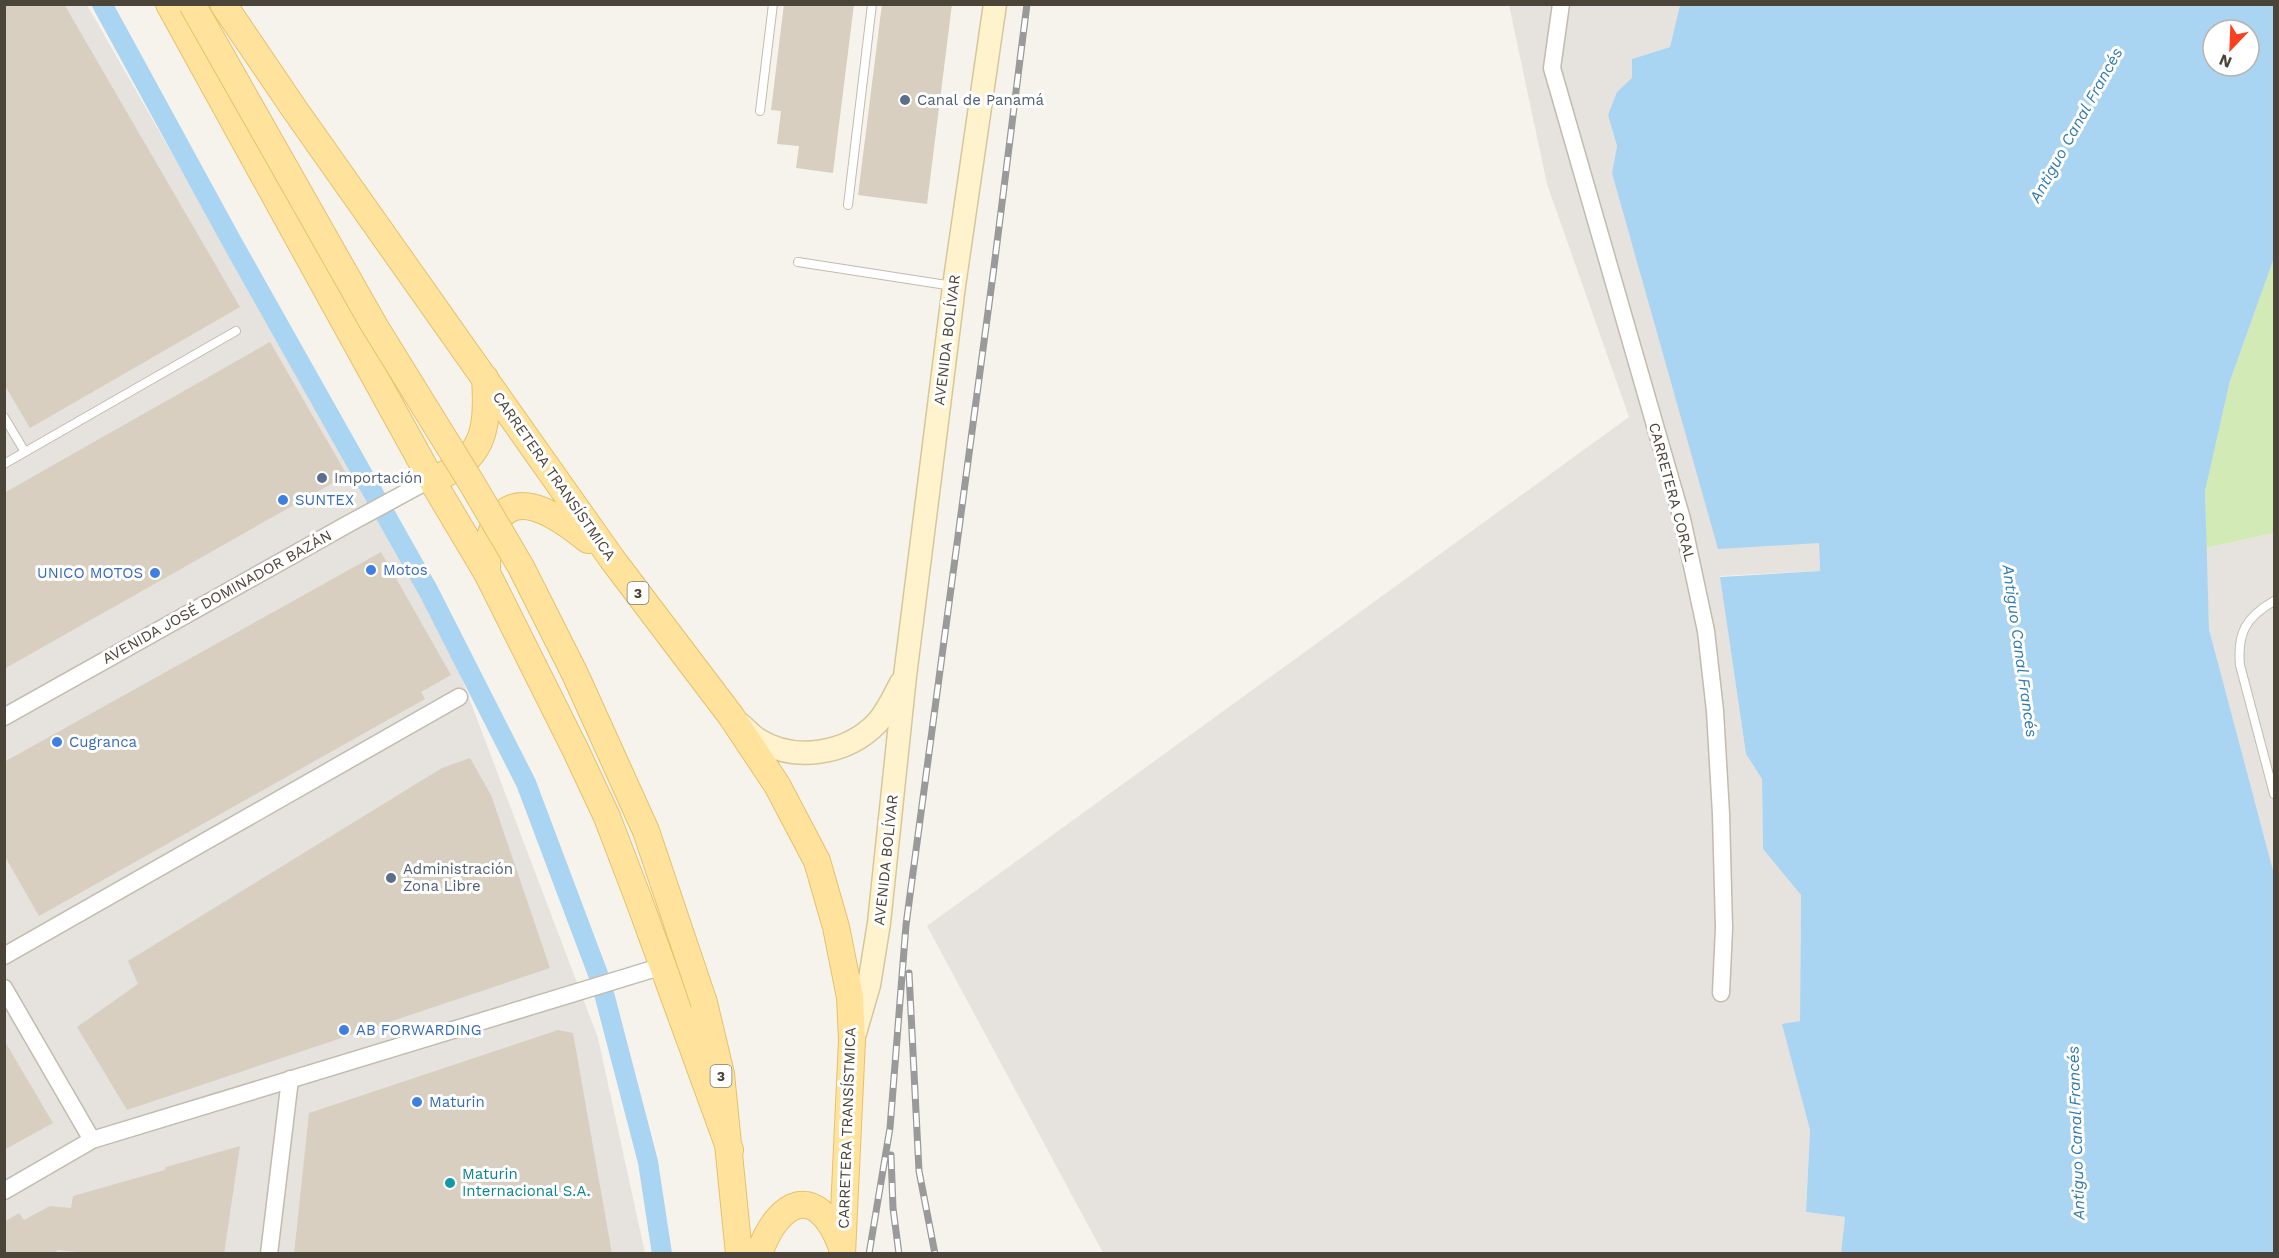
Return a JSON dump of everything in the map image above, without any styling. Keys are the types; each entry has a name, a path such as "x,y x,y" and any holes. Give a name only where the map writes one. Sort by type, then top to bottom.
{"main road":[{"path":"169,4 431,479 487,573 607,817 730,1150"},
{"name":"3","path":"192,4 374,325 471,482 520,567 575,674 646,831 704,1003 721,1074 739,1254"},
{"name":"AVENIDA BOLÍVAR","path":"852,1040 869,985 879,923 905,676 954,286 995,4"},
{"name":"CARRETERA TRANSÍSTMICA","path":"230,10 421,290 612,560 731,716 777,785 818,861 833,916 850,998 852,1040 842,1251"},
{"path":"431,479 460,465 474,450 483,434 487,412 485,378"},
{"path":"487,573 489,543 495,524 504,512 518,506 539,508 563,520 612,560"},
{"name":"AVENIDA BOLÍVAR","path":"731,716 758,740 788,751 814,754 857,741 879,722 905,676"},
{"path":"759,1254 765,1237 777,1217 789,1208 801,1205 816,1208 828,1218 842,1251"}],"street":[{"name":"CARRETERA CORAL","path":"1561,4 1552,68 1682,519 1706,631 1715,711 1720,814 1724,928 1721,993"},
{"name":"AVENIDA JOSÉ DOMINADOR BAZÁN","path":"4,717 431,479"},
{"path":"4,956 459,697"},
{"path":"4,1191 92,1140 663,966"},
{"path":"4,988 92,1140"},
{"path":"269,1254 290,1079"}],"lane":[{"path":"760,111 772,4"},
{"path":"848,205 872,4"},
{"path":"798,262 954,286"},
{"path":"4,464 236,331"},
{"path":"4,417 25,452"},
{"path":"2274,601 2254,614 2242,632 2238,648 2240,665 2274,794"}],"shaded area":[{"path":"5,5 87,5 441,624 598,1038 645,1253 5,1254"},
{"path":"1509,5 1680,5 1670,47 1632,59 1632,78 1608,115 1617,146 1612,173 1819,542 1820,571 1720,576 1746,754 1762,779 1763,849 1801,895 1800,1021 1783,1025 1810,1130 1806,1212 1845,1217 1841,1253 1103,1253 927,926 1629,417 1547,184"},
{"path":"2274,533 2274,874 2209,629 2206,548"}],"green space":[{"path":"2274,258 2274,533 2206,548 2205,490 2230,381"}],"water":[{"name":"Antiguo Canal Francés","path":"1680,5 2274,5 2274,258 2230,381 2205,491 2209,629 2274,874 2274,1253 1841,1253 1845,1217 1806,1212 1810,1130 1782,1024 1800,1021 1801,895 1763,849 1762,779 1746,754 1720,577 1820,571 1819,543 1718,549 1612,173 1617,146 1608,115 1617,92 1632,78 1632,59 1670,47"}],"building":[{"path":"4,4 64,4 240,307 30,428 4,384"},
{"path":"784,4 854,4 833,173 796,168 799,146 777,144 781,111 771,110"},
{"name":"Canal de Panamá","path":"882,4 952,4 927,204 858,195"},
{"path":"270,342 347,475 4,669 4,493"},
{"path":"381,552 451,675 421,692 425,699 39,916 4,855 4,762"},
{"name":"Administración Zona Libre","path":"470,758 491,795 550,968 127,1110 77,1027 138,984 128,961 442,768"},
{"name":"Maturin Internacional S.A.","path":"558,1030 573,1033 612,1254 294,1254 309,1113"},
{"path":"4,1040 53,1123 4,1150"},
{"path":"240,1146 224,1254 100,1254 57,1250 56,1254 4,1254 4,1222 19,1213 24,1220 50,1206 71,1208 73,1196"}],"waterway":[{"path":"102,4 232,242 429,592 526,783 601,982 648,1162 662,1254"}],"railway":[{"path":"869,1254 890,1128 906,925 1027,4"},
{"path":"909,973 919,1171 935,1254"},
{"path":"891,1155 893,1208 899,1254"}],"place":[{"name":"Canal de Panamá","path":"905,100"},
{"name":"Importación","path":"322,478"},
{"name":"SUNTEX","path":"283,500"},
{"name":"Motos","path":"371,570"},
{"name":"UNICO MOTOS","path":"155,573"},
{"name":"Cugranca","path":"57,742"},
{"name":"Administración Zona Libre","path":"391,878"},
{"name":"AB FORWARDING","path":"344,1030"},
{"name":"Maturin","path":"417,1102"},
{"name":"Maturin Internacional S.A.","path":"450,1183"}]}
